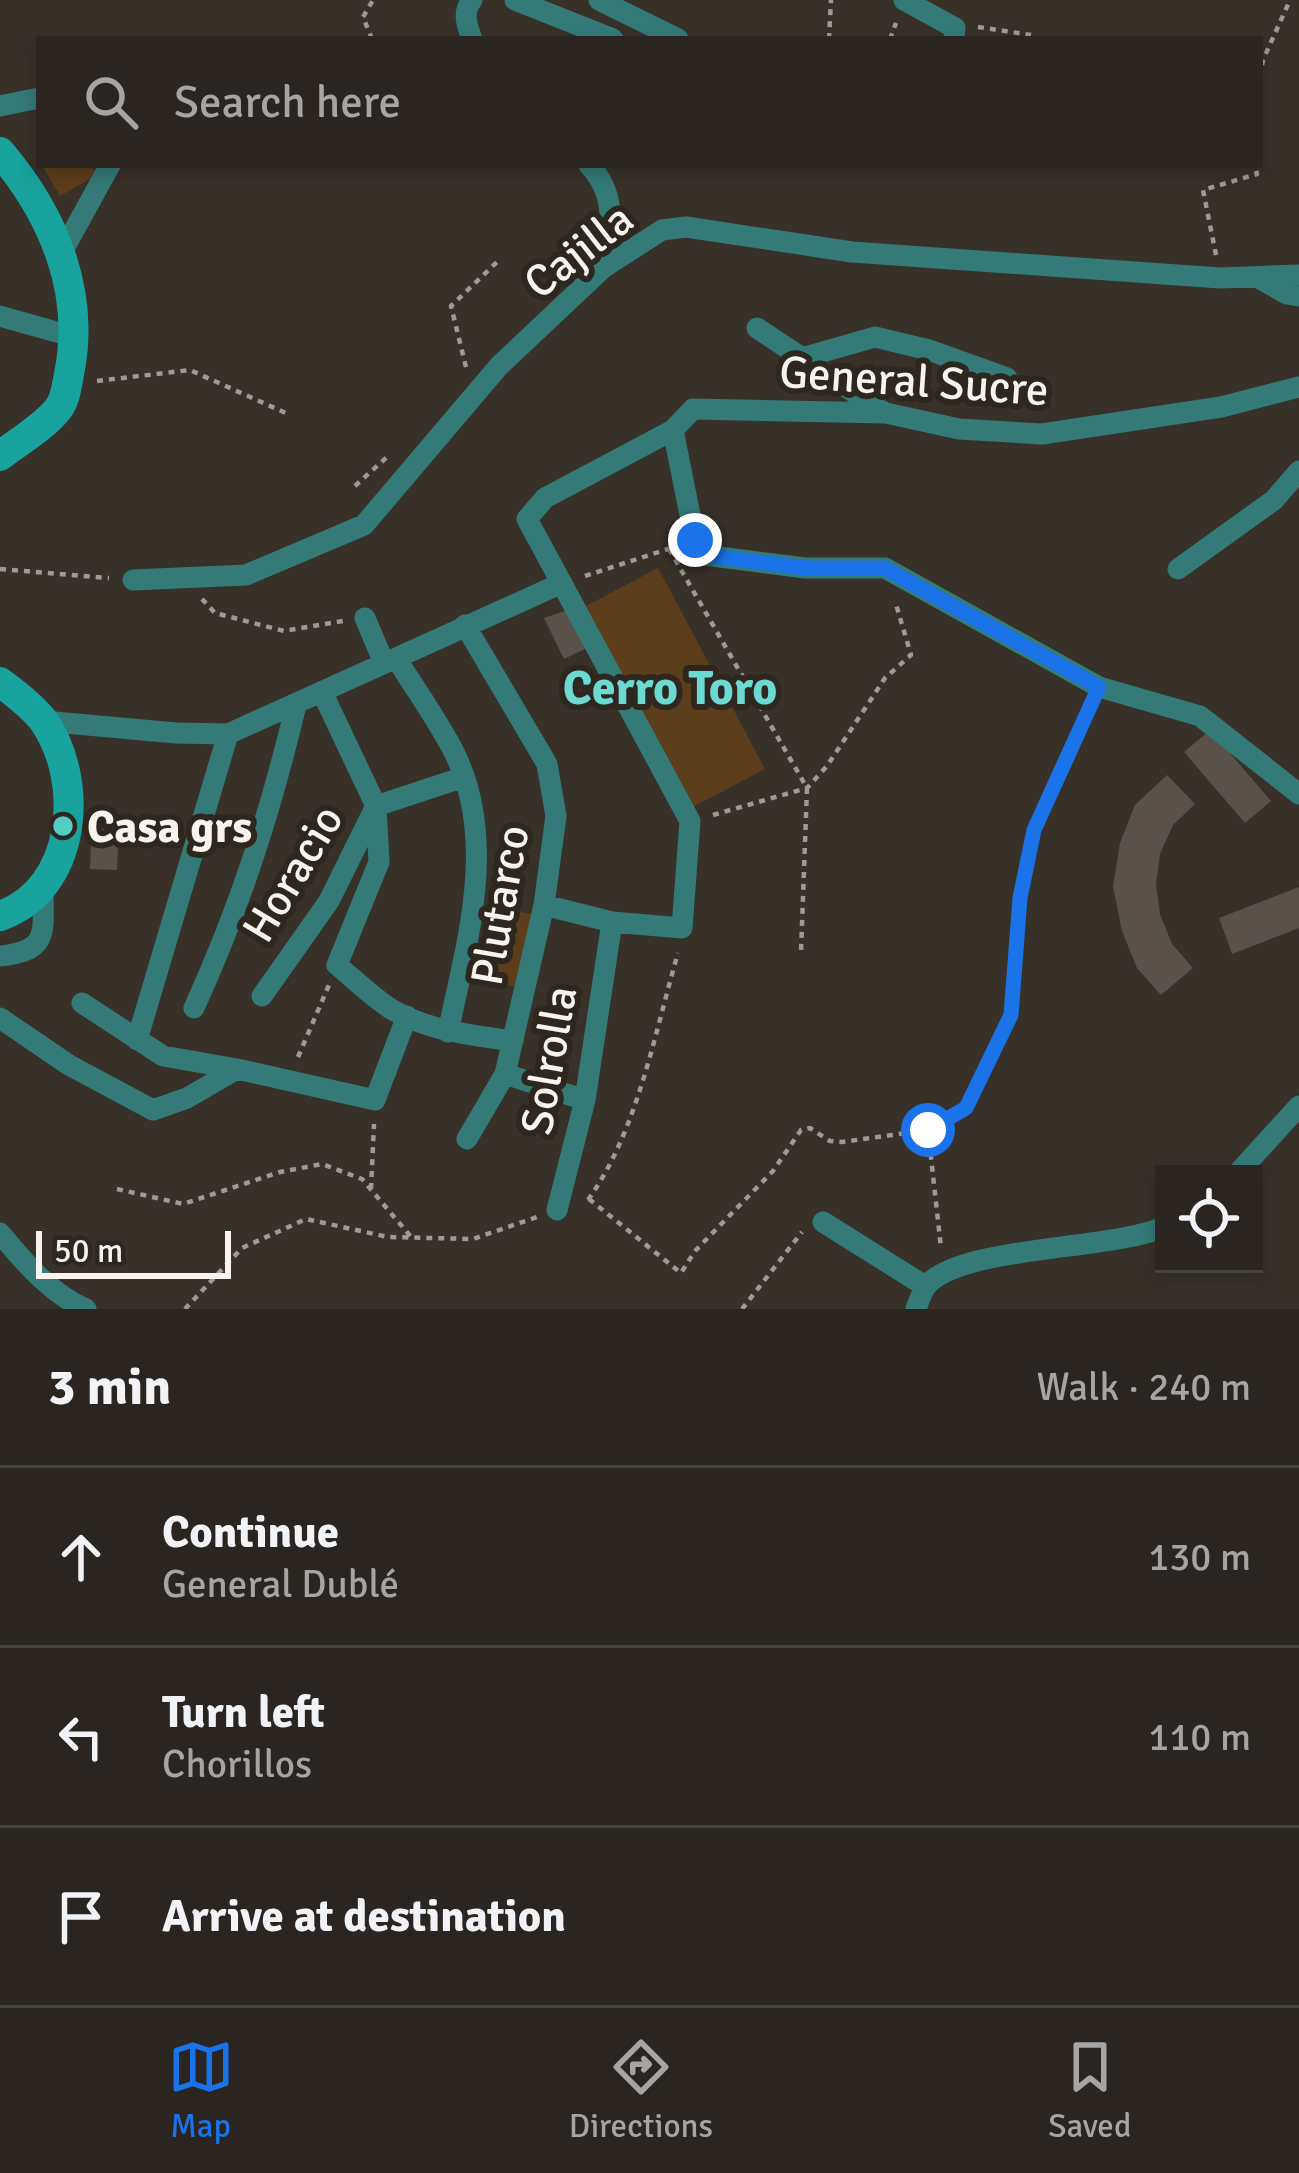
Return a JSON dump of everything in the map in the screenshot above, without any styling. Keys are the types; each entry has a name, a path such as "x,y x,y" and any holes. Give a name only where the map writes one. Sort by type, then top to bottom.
{"main road":[{"path":"0,152 32,189 61,254 71,288 74,337 60,408 0,456"},
{"path":"0,916 43,890 61,858 67,804 58,750 43,721 7,691"}],"street":[{"path":"471,36 466,21 472,0"},
{"path":"515,0 605,36"},
{"path":"598,0 672,36"},
{"path":"904,0 954,33"},
{"path":"0,106 36,99"},
{"path":"61,254 108,168"},
{"path":"592,168 604,181 612,215 603,268"},
{"name":"Cajilla","path":"133,580 245,575 364,525 474,396 603,268 662,230 686,227 852,252 1220,278 1299,274"},
{"path":"1257,277 1299,296"},
{"path":"0,316 74,337"},
{"path":"757,328 886,413"},
{"path":"798,359 875,337 929,350 1006,378"},
{"name":"General Sucre","path":"562,583 527,519 533,508 673,430 693,409 886,413 959,429 1042,434 1221,407 1299,387"},
{"path":"673,430 695,540 704,555 805,568 884,568 1099,687 1200,716 1299,794"},
{"path":"1178,569 1274,500 1299,471"},
{"path":"43,721 228,734 562,583 690,821 682,928 612,922 544,905"},
{"path":"365,618 453,752 464,777 476,844 476,899 448,1032"},
{"name":"Plutarco","path":"465,625 547,764 556,816 544,905 505,1074 467,1139"},
{"path":"323,694 376,806 379,862 337,965 390,1009 448,1032 513,1041"},
{"path":"194,1008 233,922 273,801 296,705"},
{"path":"136,1040 228,734"},
{"name":"Horacio","path":"262,996 329,901 376,806 464,777"},
{"path":"0,956 22,954 43,937 43,890"},
{"name":"Solrolla","path":"557,1210 585,1100 612,922"},
{"path":"82,1003 164,1056 375,1100 407,1016"},
{"path":"0,1018 68,1065 153,1110 187,1098 237,1069"},
{"path":"505,1074 585,1100"},
{"path":"1245,1165 1299,1106"},
{"path":"823,1222 925,1286"},
{"path":"916,1309 925,1286 944,1272 1155,1229"},
{"path":"0,1233 26,1264 86,1309"}],"path":[{"path":"371,36 363,17 373,0"},
{"path":"829,36 831,0"},
{"path":"1263,59 1290,0"},
{"path":"954,33 1030,35"},
{"path":"1220,278 1203,190 1257,174 1256,168"},
{"path":"474,396 451,306 497,262"},
{"path":"68,385 190,370 288,414"},
{"path":"562,583 695,540"},
{"path":"669,549 807,788 801,952"},
{"path":"690,821 807,788 827,766 884,678 911,655 884,568"},
{"path":"0,569 133,580"},
{"path":"182,577 215,613 284,631 365,618"},
{"path":"589,1199 681,1273 695,1251 773,1171 801,1130 810,1128 830,1141 842,1142 928,1130 966,1108 1011,1015 1020,898 1034,830 1099,687"},
{"path":"288,1079 337,965"},
{"path":"371,1190 375,1100"},
{"path":"928,1130 944,1272"},
{"path":"117,1190 183,1204 280,1172 322,1164 362,1179 412,1238 306,1219 242,1249 185,1309"},
{"path":"742,1309 802,1232 823,1222"}],"shaded area":[{"path":"44,168 93,168 97,175 60,196"},
{"path":"658,568 765,769 693,807 586,606"},
{"path":"493,908 539,915 522,989 476,976"}],"building":[{"path":"565,611 576,614 593,645 564,659 544,618"},
{"path":"1210,730 1271,801 1245,823 1184,752"},
{"path":"1167,775 1195,804 1173,825 1160,854 1156,885 1160,914 1172,944 1193,968 1161,995 1137,968 1122,931 1113,887 1120,843 1135,805"},
{"path":"92,822 119,823 117,870 90,869"},
{"path":"1299,887 1299,928 1232,954 1219,918"}],"place":[{"name":"Casa grs","path":"63,826"}],"district":[{"name":"Cerro Toro","path":"670,687"}],"route":[{"path":"695,540 704,555 805,568 884,568 1099,687 1034,830 1020,898 1011,1015 966,1108 928,1130"}]}
